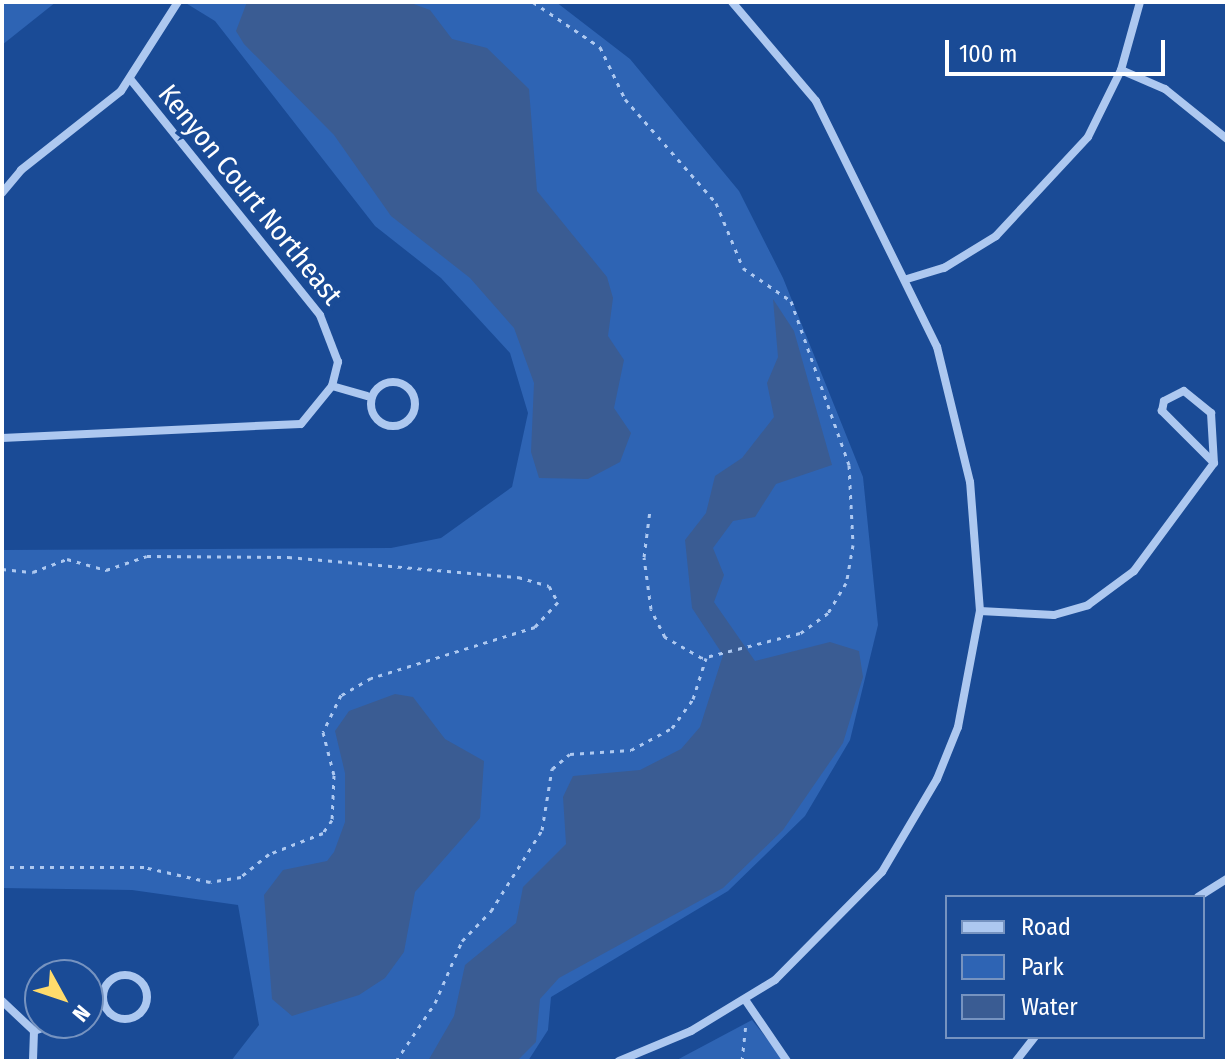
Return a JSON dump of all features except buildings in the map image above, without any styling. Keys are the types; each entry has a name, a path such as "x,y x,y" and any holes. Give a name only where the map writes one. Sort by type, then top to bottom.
{"street":[{"name":"Kenyon Court Northeast","path":"2,193 131,80 178,2"},
{"path":"619,1061 746,1001 834,924 882,872 909,826 958,727 980,611 970,482 937,347 907,279 816,101 732,2"},
{"path":"907,279 944,268 1003,230 1088,137 1121,70 1140,2"},
{"path":"1121,70 1165,89 1227,139"},
{"name":"Kenyon Court Northeast","path":"131,80 320,315 338,362 332,386"},
{"path":"2,438 301,424 332,386 367,396 402,384 417,408 405,423 386,426 367,396"},
{"path":"980,611 1054,615 1088,605 1134,571 1214,463 1211,413 1205,402 1176,392 1164,401 1167,421 1214,463"},
{"path":"1201,895 1227,879"},
{"path":"117,977 143,986 145,1006 129,1019 104,1005 117,977"},
{"path":"2,1001 24,1022"},
{"path":"746,1001 787,1061"},
{"path":"33,1061 34,1039"},
{"path":"1016,1061 1033,1039"}],"path":[{"path":"533,2 600,47 625,99 716,203 743,268 791,301 831,404 853,491 846,583 815,624 740,644 706,658 665,637 656,624 644,577 650,510"},
{"path":"2,569 33,572 67,559 106,570 147,556 288,557 506,575 549,586 558,602 535,627 371,678 341,695 323,732 334,775 332,820 309,840 257,861 241,877 210,882 144,867 2,867"},
{"path":"396,1061 435,1003 462,941 491,911 542,830 552,769 570,754 631,750 672,728 693,699 706,658"},
{"path":"742,1061 745,1022 755,1015"}],"green space":[{"path":"2,2 56,2 2,45"},
{"path":"184,2 556,2 630,59 739,191 783,278 863,477 878,625 850,740 805,816 728,891 551,997 548,1030 528,1061 231,1061 259,1025 238,905 132,890 2,888 2,550 391,548 441,538 512,487 528,413 510,353 441,278 375,226 215,21"},
{"path":"752,1020 785,1061 675,1061"}],"water":[{"path":"247,2 408,2 430,10 452,39 487,48 529,89 537,191 607,277 613,298 608,336 624,360 614,408 631,433 620,462 588,479 539,478 531,452 534,383 514,328 470,278 391,216 334,135 244,44 236,31"},
{"path":"773,299 794,331 832,465 776,484 755,517 733,521 713,548 724,575 714,602 755,661 830,642 859,651 863,677 843,743 783,830 723,888 559,978 540,999 536,1042 517,1061 428,1061 454,1016 465,965 516,923 523,887 566,844 563,797 573,776 640,770 681,749 700,727 723,655 692,608 685,540 706,513 715,476 742,458 774,417 767,383 778,357"},
{"path":"395,694 413,697 445,739 484,761 480,818 415,892 404,952 385,978 359,995 292,1016 272,999 264,895 283,870 327,861 334,852 345,822 345,773 335,731 349,711"}]}
